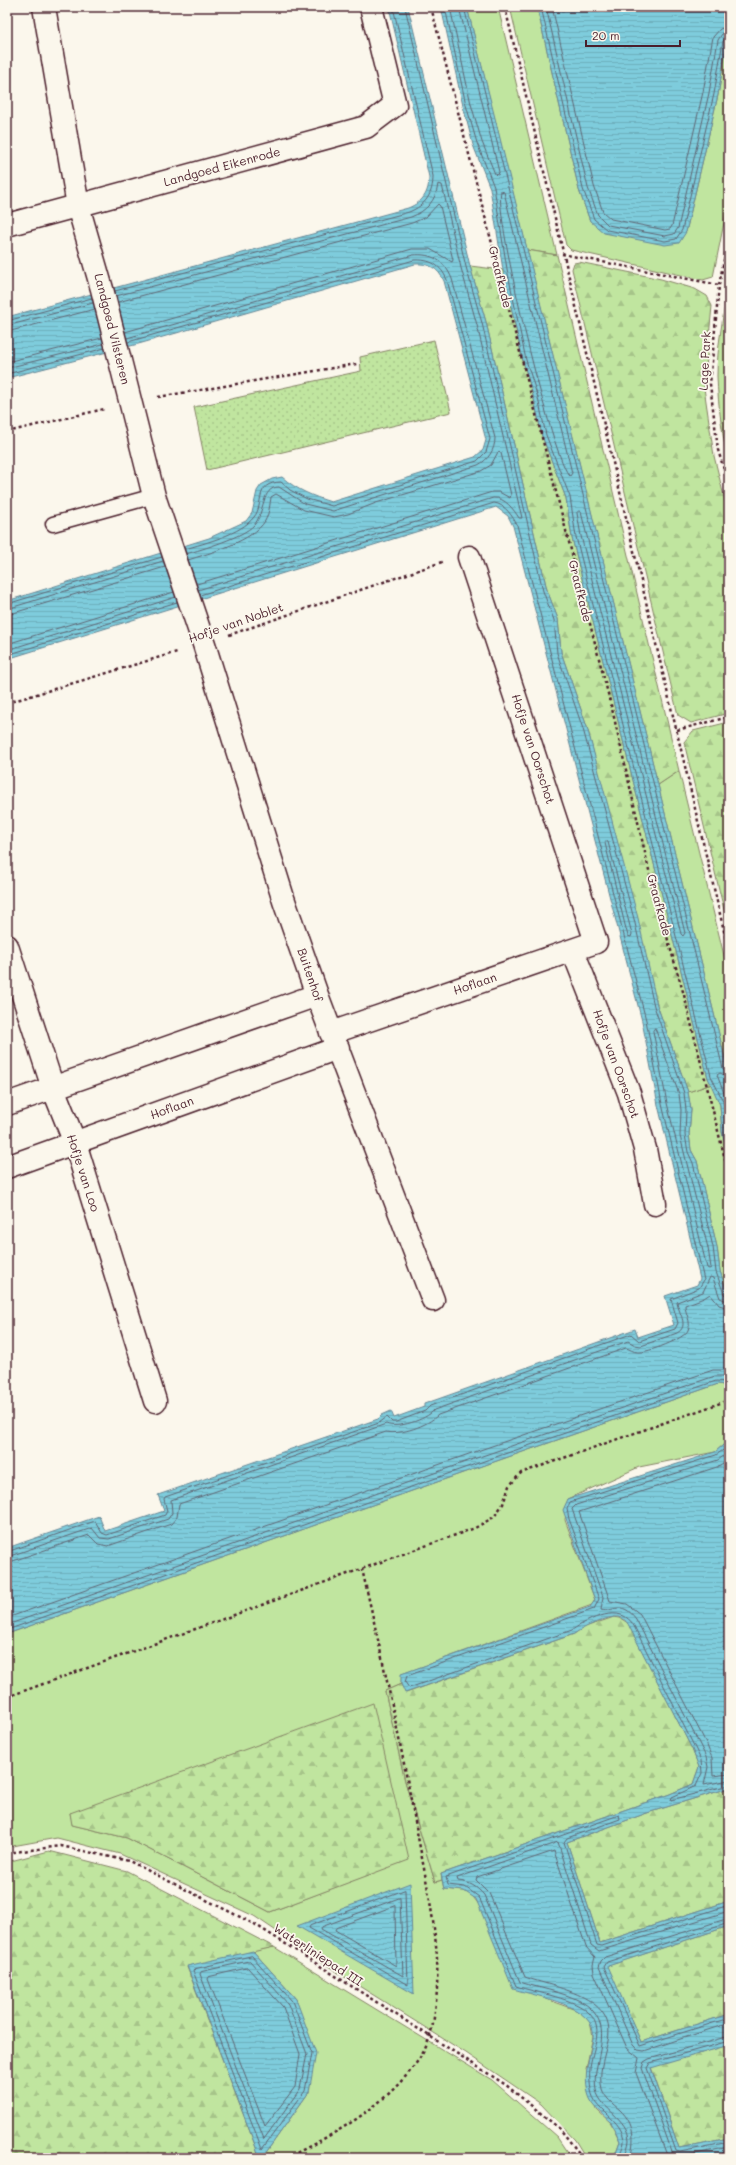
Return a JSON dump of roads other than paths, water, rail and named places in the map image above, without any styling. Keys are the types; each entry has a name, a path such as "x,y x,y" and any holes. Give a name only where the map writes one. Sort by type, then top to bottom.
{"street":[{"name":"Landgoed Vilsteren","path":"44,7 78,206 102,288 154,496 204,644"},
{"name":"Landgoed Eikenrode","path":"7,225 366,128 395,105 371,7"},
{"name":"Hofje van Oorschot","path":"469,557 596,942"},
{"name":"Buitenhof","path":"204,644 284,901 317,995 433,1300"},
{"name":"Hoflaan","path":"7,1167 74,1143 334,1040 596,942"},
{"name":"Hofje van Loo","path":"7,946 54,1088 74,1143 155,1401"},
{"name":"Hofje van Oorschot","path":"573,951 629,1093 645,1149 656,1204"},
{"path":"7,1104 317,995"}],"lane":[{"path":"53,524 154,496"}],"water":[{"path":"389,7 408,7 470,266 486,322 547,590 558,619 561,652 587,727 638,918 657,1005 688,1092 691,1110 689,1134 691,1150 697,1161 717,1247 720,1271 729,1298 729,1386 718,1384 7,1634 7,1548 99,1516 105,1531 164,1511 158,1495 378,1419 382,1415 391,1411 394,1418 424,1407 424,1404 635,1329 638,1337 674,1325 665,1296 697,1285 700,1279 658,1105 642,1021 513,526 508,516 496,507 7,659 7,601 209,538 246,521 252,513 257,491 261,485 272,479 282,477 293,486 331,502 475,457 483,450 486,440 444,281 442,276 436,270 425,264 415,264 142,343 7,378 7,317 408,208 418,203 428,188 429,177"},
{"path":"441,7 467,7 497,126 729,1075 729,1160 722,1132 720,1105 708,1078 572,538 566,498 542,436 534,399 523,361 503,270 490,188 473,145"},
{"path":"537,7 729,7 729,31 718,95 686,232 679,243 665,245 604,233 590,221 579,190"},
{"path":"729,1440 729,1788 647,1813 567,1842 600,1943 729,1901 729,1926 608,1966 641,2042 729,2014 729,2045 651,2068 679,2148 729,2138 729,2157 614,2158 620,2141 612,2124 595,2106 588,2093 586,2079 593,2038 592,2027 586,2018 576,2010 564,2004 513,1989 476,1899 464,1891 444,1889 441,1874 670,1794 693,1784 699,1767 692,1749 628,1624 625,1620 619,1617 602,1620 589,1625 574,1634 405,1693 401,1684 401,1674 590,1607 595,1600 563,1510 568,1499 715,1452"},
{"path":"410,1883 414,1994 297,1926"},
{"path":"253,1951 296,1999 316,2053 309,2092 262,2158 260,2158 187,1966"}]}
